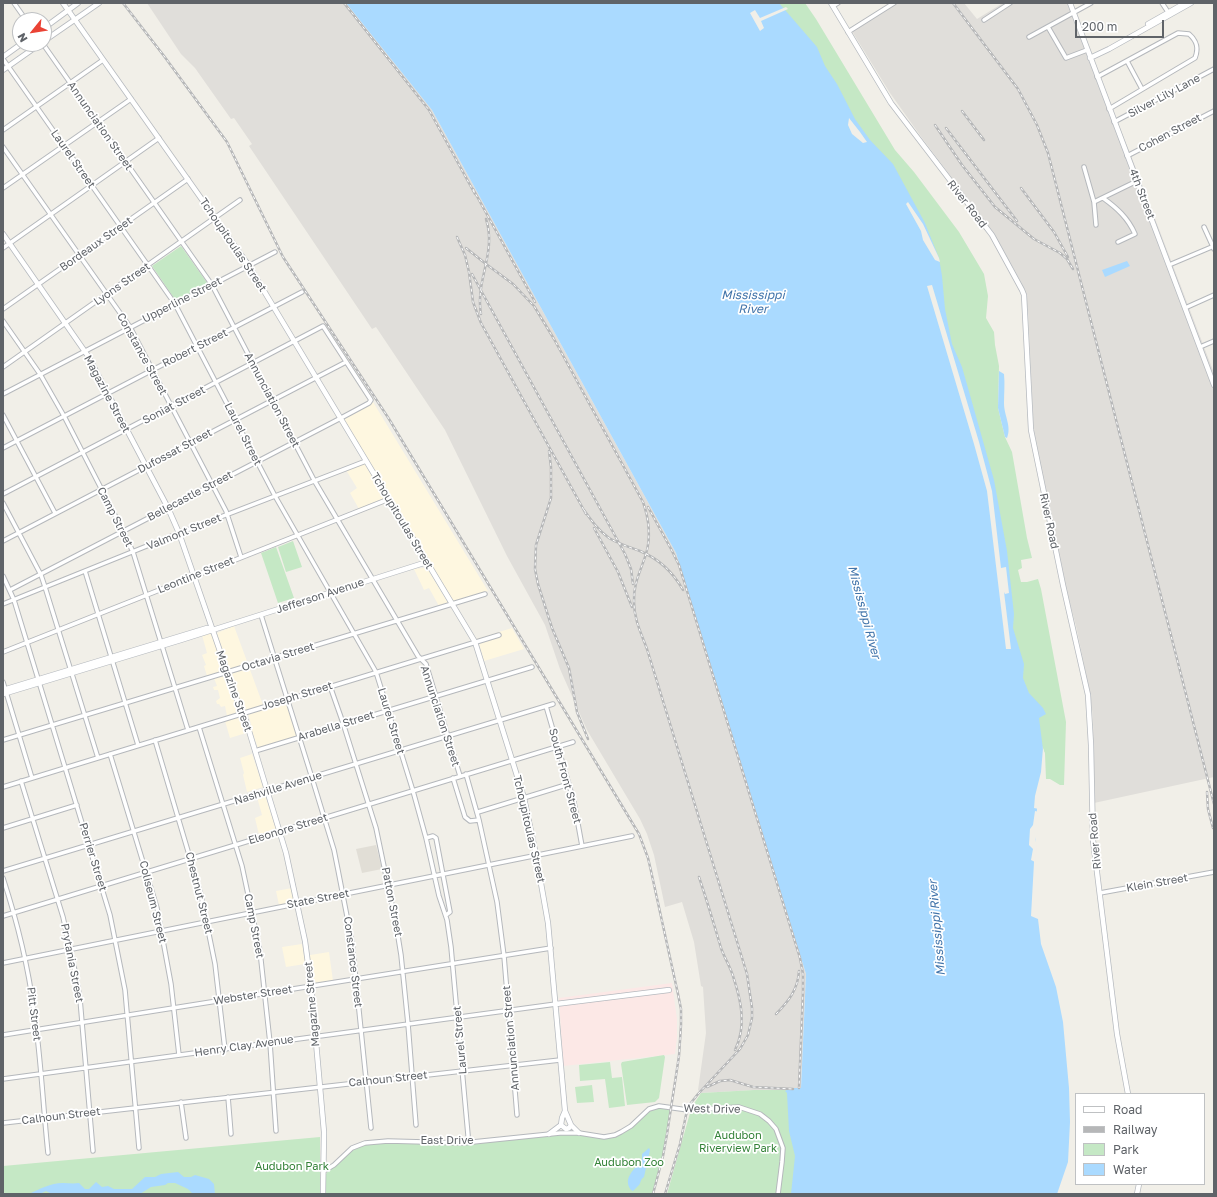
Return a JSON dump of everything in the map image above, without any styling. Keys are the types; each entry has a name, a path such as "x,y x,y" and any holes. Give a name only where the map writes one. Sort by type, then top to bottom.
{"street":[{"path":"14,3 20,12"},
{"name":"Tchoupitoulas Street","path":"63,3 249,266 475,642 524,798 548,923 565,1111 571,1125 579,1133"},
{"path":"52,22 78,3"},
{"path":"52,35 99,3"},
{"path":"832,5 838,3"},
{"path":"848,32 894,3"},
{"path":"984,20 1010,3"},
{"name":"4th Street","path":"1070,3 1089,57 1214,385"},
{"path":"1029,37 1074,14 1091,3"},
{"path":"1089,57 1185,3"},
{"path":"1089,57 1109,49 1191,3"},
{"path":"1163,4 1168,12"},
{"name":"River Road","path":"832,5 900,115 992,235 1024,294 1031,430 1063,585 1088,695 1091,745 1093,840 1117,1034 1128,1093"},
{"path":"1048,26 1066,58 1087,50"},
{"path":"1097,77 1178,32 1185,32 1194,38 1198,47 1195,58 1109,109"},
{"path":"3,58 12,51"},
{"path":"3,70 28,52"},
{"name":"Annunciation Street","path":"49,52 212,285 336,519 421,659 426,664 460,776"},
{"name":"Laurel Street","path":"3,58 175,304 275,496 376,672 413,791 426,838 439,896 446,915 453,964 468,1142"},
{"path":"3,130 103,60"},
{"path":"1127,61 1142,89"},
{"name":"Silver Lily Lane","path":"1114,122 1214,69"},
{"path":"3,188 131,99"},
{"name":"Cohen Street","path":"1127,156 1214,111"},
{"path":"3,248 159,138"},
{"name":"Constance Street","path":"3,147 130,327 213,485 227,514 242,557"},
{"path":"1084,167 1094,202 1096,225"},
{"name":"Bordeaux Street","path":"3,308 188,179"},
{"path":"1094,202 1136,181"},
{"path":"1103,198 1124,215 1135,234 1118,242"},
{"name":"Lyons Street","path":"3,367 240,200"},
{"path":"1169,265 1214,247 1204,227"},
{"name":"Magazine Street","path":"3,234 85,351 168,508 179,533 243,713 286,853 305,941 311,986 324,1132 324,1194"},
{"name":"Upperline Street","path":"3,394 275,252"},
{"name":"Robert Street","path":"3,448 302,292"},
{"path":"1185,308 1214,295"},
{"name":"Camp Street","path":"3,321 40,374 64,416 133,552 160,644 188,730"},
{"name":"Soniat Street","path":"3,494 323,326 346,362"},
{"path":"1200,347 1214,341"},
{"name":"Dufossat Street","path":"3,541 346,362"},
{"name":"Bellecastle Street","path":"10,590 370,402 370,398 346,362"},
{"path":"3,415 55,513"},
{"name":"Valmont Street","path":"3,604 227,514 366,461"},
{"name":"Leontine Street","path":"3,652 389,499"},
{"path":"3,503 41,575 98,758"},
{"name":"Jefferson Avenue","path":"4,691 111,660 207,628 213,630 427,562"},
{"path":"85,571 138,745"},
{"name":"Perrier Street","path":"3,576 14,600 90,845 116,939 128,1016 139,1148"},
{"name":"Octavia Street","path":"3,740 485,594"},
{"name":"Constance Street","path":"261,615 334,850 352,942 357,979 371,1128"},
{"name":"Joseph Street","path":"3,787 330,686 499,636"},
{"name":"Arabella Street","path":"255,751 532,667"},
{"path":"3,682 4,691 32,778"},
{"name":"Patton Street","path":"330,686 344,724 381,849 399,938 416,1125"},
{"name":"Nashville Avenue","path":"3,871 179,819 553,704"},
{"name":"South Front Street","path":"546,706 574,802 582,846"},
{"name":"Camp Street","path":"199,727 246,882 260,951 270,1043 276,1131"},
{"name":"Chestnut Street","path":"155,740 191,858 206,922 215,964 225,1050"},
{"name":"Eleonore Street","path":"3,916 235,844 574,742"},
{"name":"Coliseum Street","path":"110,754 157,908 171,984 179,1055"},
{"name":"Annunciation Street","path":"466,774 478,812 497,902 504,956 518,1115"},
{"name":"Annunciation Street","path":"453,778 465,817 470,821 479,820"},
{"name":"Prytania Street","path":"21,781 63,917 80,999 93,1151"},
{"path":"478,812 569,784"},
{"path":"3,828 77,805"},
{"name":"Laurel Street","path":"426,838 433,836 436,838 450,912 446,915"},
{"name":"State Street","path":"3,963 632,836"},
{"name":"Klein Street","path":"1100,893 1214,872"},
{"name":"Pitt Street","path":"3,878 14,912 25,958 34,1012 48,1153"},
{"name":"Webster Street","path":"3,1035 551,948"},
{"path":"556,1004 669,990"},
{"name":"Henry Clay Avenue","path":"3,1079 556,1004"},
{"name":"Calhoun Street","path":"3,1123 560,1060"},
{"path":"228,1097 231,1134"},
{"path":"181,1102 186,1138"},
{"name":"West Drive","path":"579,1133 604,1137 615,1135 631,1126 649,1109 659,1106 688,1110 739,1107 760,1114 776,1129 783,1148 778,1194"},
{"name":"Tchoupitoulas Street","path":"561,1125 565,1111"},
{"path":"549,1134 561,1125 566,1129 571,1125"},
{"name":"East Drive","path":"324,1171 334,1165 352,1148 365,1143 388,1141 468,1142 549,1134 579,1133"}],"shaded area":[{"path":"147,3 346,3 432,110 676,553 806,974 801,1088 794,1088 792,1090 754,1090 701,1093 698,1090 706,1033 703,987 701,986 694,942 682,902 665,907 654,855 647,834 640,819 587,730 560,669 545,625 507,556 445,430 376,327 372,329 249,146 252,144 234,118 231,119 195,68 181,54"},
{"path":"890,3 964,3 977,19 1003,3 1071,3 1214,373 1214,777 1094,803 1093,718 1090,693 1076,626 1062,574 1034,436 1028,312 1025,294 1021,282 992,231 890,93 850,28"},
{"path":"373,402 488,591 453,602 344,419"},
{"path":"364,463 385,498 359,509 350,493 357,488 346,470"},
{"path":"427,568 448,603 439,606 429,588 424,590 414,569"},
{"path":"234,626 248,664 229,669 217,633"},
{"path":"512,628 524,649 484,661 479,643 476,639"},
{"path":"209,633 212,635 224,671 207,676 204,666 206,665 202,655 207,653 202,635"},
{"path":"249,667 263,705 245,711 231,674"},
{"path":"224,675 226,676 238,711 236,714 227,716 225,706 221,707 217,704 216,701 220,698 218,690 214,690 213,687 217,686 214,678"},
{"path":"285,702 288,705 296,737 258,748 248,714"},
{"path":"241,717 246,733 230,738 225,721"},
{"path":"252,754 263,787 247,792 240,758"},
{"path":"265,795 276,830 259,835 255,818 262,815 257,797"},
{"path":"376,845 382,869 362,873 356,849"},
{"path":"292,888 295,902 279,905 276,891"},
{"path":"302,944 304,956 329,952 333,981 314,984 311,963 286,967 282,947"},
{"path":"672,983 677,1019 675,1054 563,1066 559,998"}],"green space":[{"path":"771,3 805,3 895,150 914,172 959,232 984,274 988,296 986,318 994,332 999,366 998,408 1005,437 1012,452 1027,538 1032,558 1021,560 1022,568 1018,570 1021,582 1038,579 1041,589 1066,722 1064,785 1060,785 1050,779 1046,779 1045,754"},
{"path":"181,246 208,284 176,301 152,266"},
{"path":"293,541 302,567 286,572 278,547"},
{"path":"276,547 294,598 278,603 261,553"},
{"path":"664,1055 665,1057 659,1098 655,1102 627,1105 621,1064 622,1062"},
{"path":"610,1062 612,1078 622,1077 625,1106 609,1108 605,1079 580,1081 579,1065"},
{"path":"592,1085 594,1102 577,1103 575,1087"},
{"name":"Audubon Riverview Park","path":"754,1090 790,1090 807,1194 667,1194 690,1113 701,1093"},
{"name":"Audubon Zoo","path":"659,1106 671,1107 662,1161 653,1194 326,1194 326,1174 330,1168 352,1148 375,1142 468,1142 566,1133 599,1136 621,1132 649,1109"},
{"name":"Audubon Park","path":"320,1137 320,1194 3,1194 3,1166"}],"water":[{"name":"Mississippi River","path":"346,3 779,3 817,47 825,66 837,84 855,119 870,140 893,164 925,223 939,258 945,309 952,344 962,367 994,480 1007,551 1014,614 1013,628 1024,664 1023,678 1029,693 1043,708 1046,714 1039,718 1045,765 1038,791 1031,916 1038,919 1041,944 1056,987 1063,1022 1069,1088 1070,1122 1068,1162 1057,1194 791,1194 795,1156 789,1131 787,1093 785,1091 792,1090 793,1088 801,1088 806,974 676,553 432,110"},
{"path":"1127,261 1130,266 1105,277 1102,270"},
{"path":"999,371 1004,374 1004,408 1009,429 1007,438 1005,437 998,408"},
{"path":"649,1148 650,1150 644,1177 633,1191 631,1190 628,1182 630,1174 642,1160 642,1154"},
{"path":"178,1172 184,1177 191,1177 195,1175 209,1179 214,1184 215,1194 193,1194 188,1189 175,1183 168,1183 165,1185 151,1187 140,1194 52,1194 46,1191 40,1194 29,1194 41,1188 58,1183 79,1183 85,1189 89,1189 96,1182 102,1187 108,1186 114,1189 132,1189 145,1177 155,1177 161,1174"}],"pier":[{"path":"786,7 788,9 761,21 764,28 760,31 750,13 755,10 760,18"},
{"path":"849,118 867,142 863,143 852,134 848,125"},
{"path":"908,202 923,224 940,262 935,260 923,240 921,231 906,204"},
{"path":"932,285 979,442 992,491 1001,568 1006,567 1009,593 1005,594 1004,592 1011,649 1006,649 987,491 927,286"},
{"path":"1043,748 1045,754 1045,771 1040,792 1039,809 1034,808 1035,796 1041,772"},
{"path":"1035,811 1039,812 1038,831 1035,840 1037,845 1035,862 1031,860 1033,849 1029,845 1030,829 1033,825"}],"railway":[{"path":"123,3 227,142 283,257 389,419 639,834 648,858 681,1009 679,1056 663,1156 653,1194"},
{"path":"344,3 429,110 475,194"},
{"path":"953,3 1018,89 1037,125 1048,153 1214,804"},
{"path":"962,111 984,140"},
{"path":"935,125 962,165 995,207 1034,239 1060,253 1067,259 1073,269"},
{"path":"946,128 1017,221"},
{"path":"1021,188 1054,232 1068,257"},
{"path":"473,189 535,302"},
{"path":"481,314 481,290 489,243 489,231 486,219"},
{"path":"457,237 465,255 473,302 481,323 586,514"},
{"path":"466,248 513,284 534,306 554,339 643,502 647,515 649,535 648,548 635,589 635,614 747,974 752,1008 752,1018 748,1035 740,1049 690,1104 665,1194"},
{"path":"472,274 625,554 631,569 633,584"},
{"path":"549,451 551,467 551,498 536,545 535,569 538,584 552,628 569,668 577,712 588,739"},
{"path":"648,507 679,565 800,958 803,974 803,992 799,1088"},
{"path":"584,510 598,528 609,538 620,544 647,554 659,562 675,577 683,590"},
{"path":"594,528 618,572 632,607"},
{"path":"1207,792 1208,809 1213,828"},
{"path":"699,877 721,948 732,972 742,1013 741,1032 735,1050"},
{"path":"776,1014 795,989 799,971"},
{"path":"707,1087 720,1081 730,1080 753,1087 793,1089"}]}
